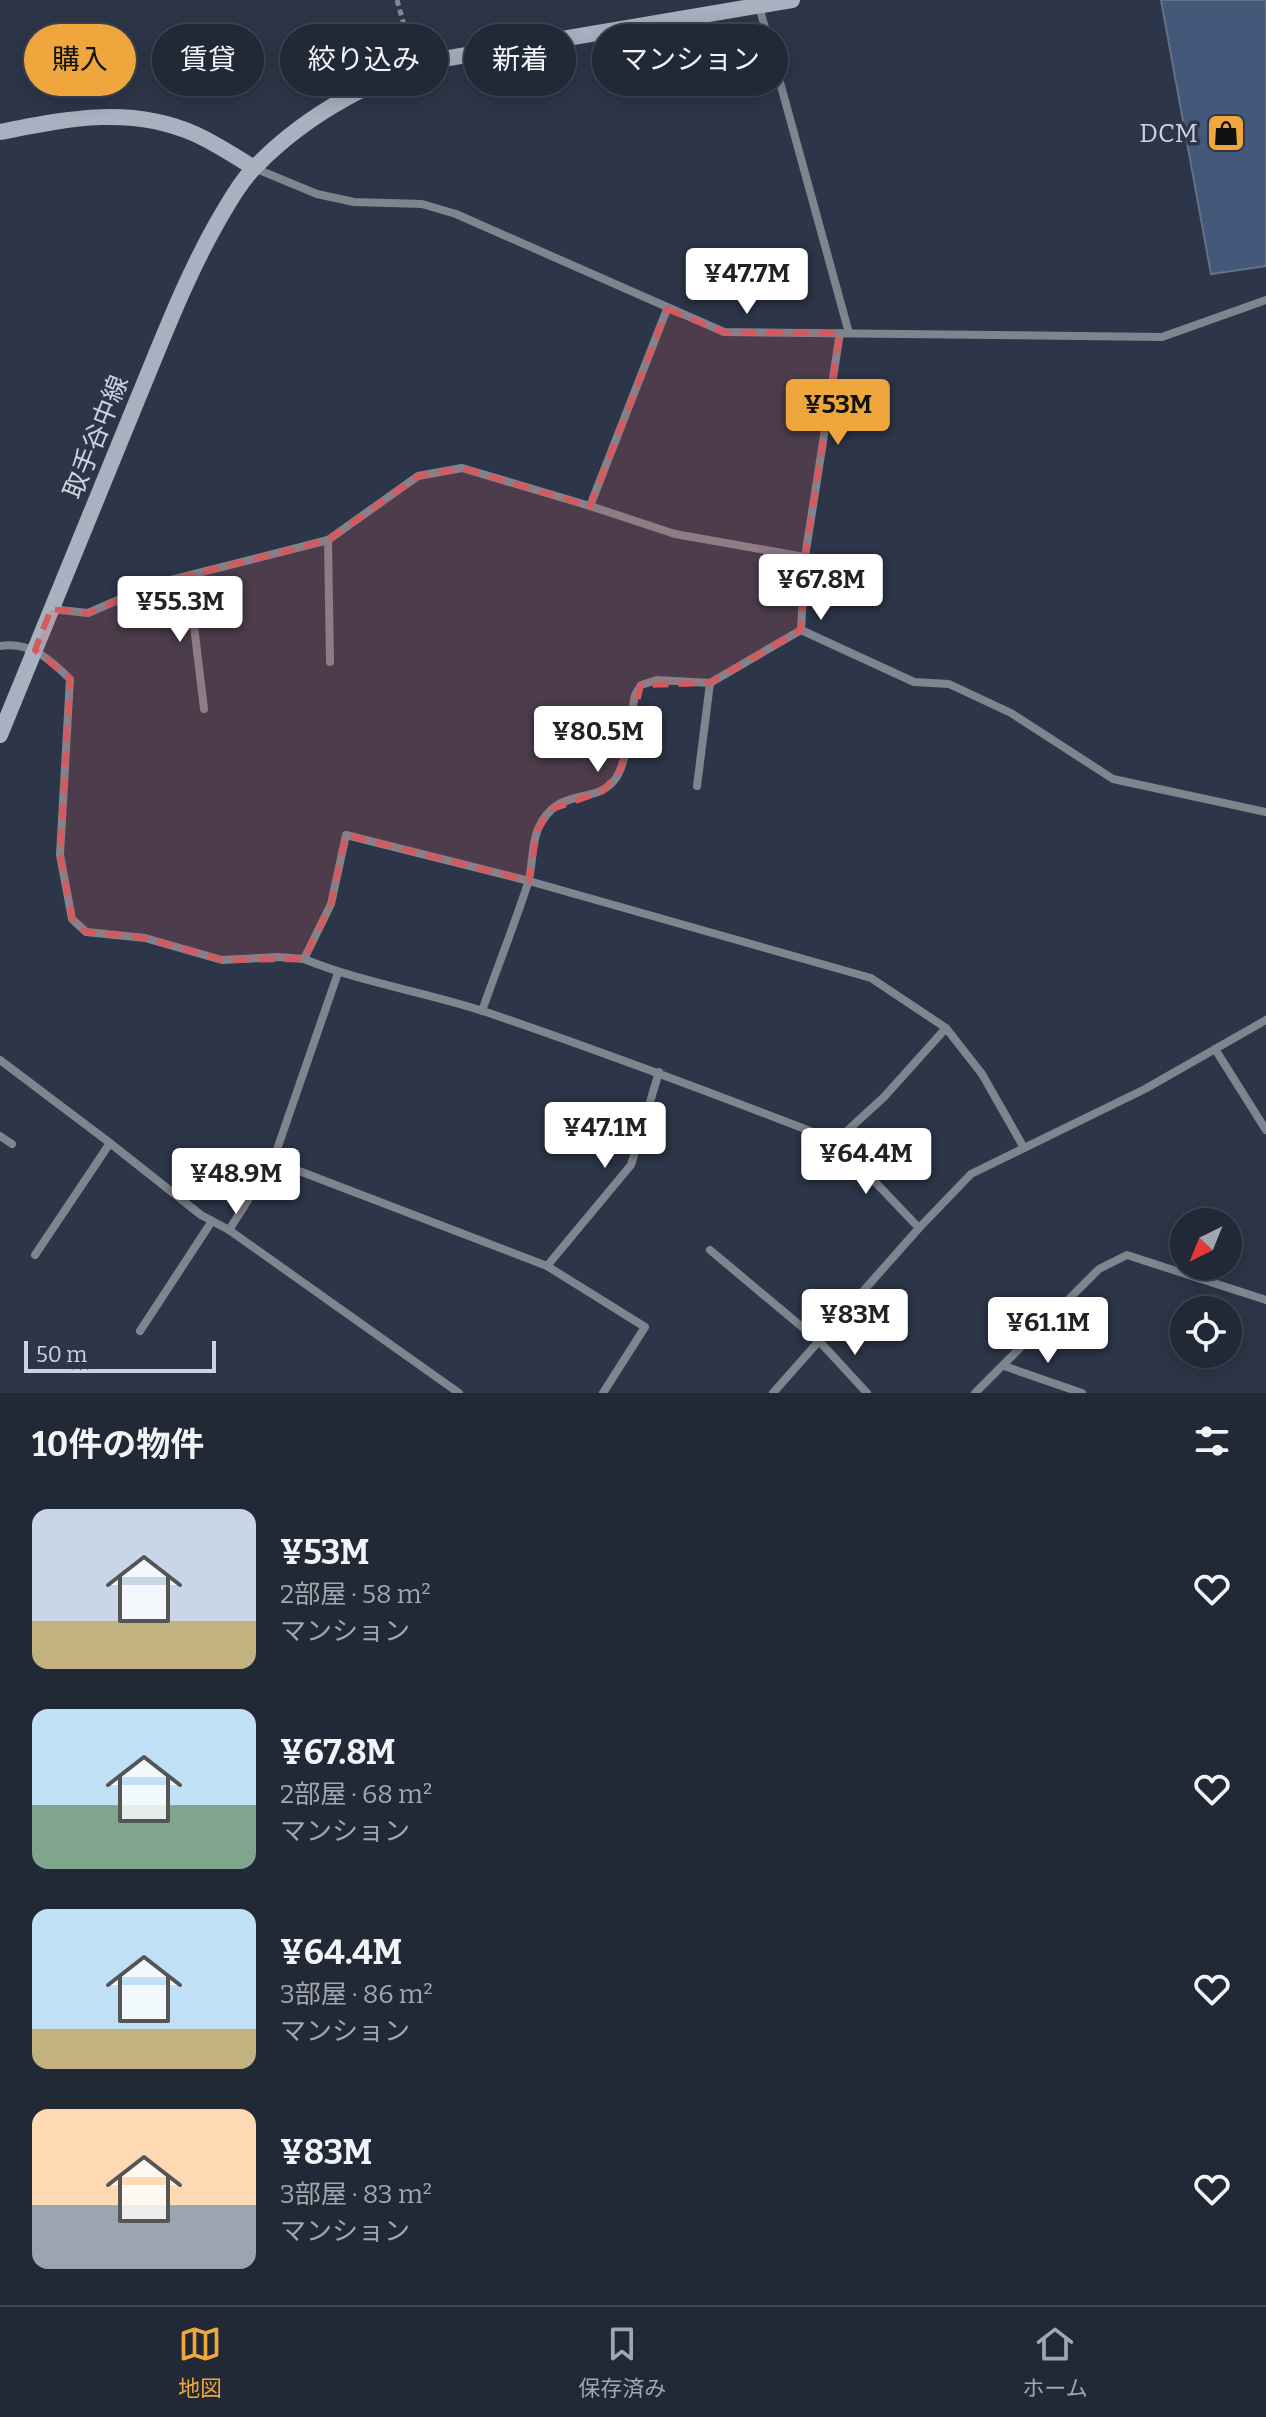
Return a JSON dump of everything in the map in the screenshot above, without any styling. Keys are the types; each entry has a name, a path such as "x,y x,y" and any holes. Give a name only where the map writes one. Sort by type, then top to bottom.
{"main road":[{"name":"取手谷中線","path":"448,58 758,3 792,0"},
{"name":"取手谷中線","path":"0,735 183,289 228,204 254,168 290,136 351,96"},
{"path":"0,132 74,118 105,115 138,117 195,134 254,168"}],"street":[{"path":"758,3 844,333 805,557 801,630"},
{"path":"254,168 317,194 354,202 422,204 456,214 724,332 1162,337 1266,300"},
{"path":"590,506 667,309"},
{"path":"51,609 88,613 155,584 328,540 418,476 462,468 675,534 805,557"},
{"path":"328,540 330,662"},
{"path":"188,576 204,709"},
{"path":"482,1011 529,881 537,831 550,810 560,802 603,791 621,769 635,695 641,685 657,680 710,683 801,630"},
{"path":"801,630 914,682 949,684 1011,713 1113,779 1266,812"},
{"path":"0,646 15,644 35,650 70,679 60,855 72,919 86,932 145,938 222,960 304,959 338,973 482,1011 659,1072 836,1141 919,1228"},
{"path":"697,786 710,683"},
{"path":"304,959 331,904 346,835 529,881 871,978 946,1028 982,1074 1024,1148"},
{"path":"229,1230 273,1161 338,973"},
{"path":"773,1393 971,1174 1145,1089 1266,1020"},
{"path":"836,1141 884,1097 946,1028"},
{"path":"1215,1049 1266,1130"},
{"path":"0,1074 3,1062 201,1215 229,1230 459,1393"},
{"path":"547,1266 631,1165 659,1072"},
{"path":"0,1136 12,1144"},
{"path":"35,1255 110,1143"},
{"path":"273,1161 547,1266 645,1327 603,1393"},
{"path":"140,1331 212,1221"},
{"path":"710,1250 820,1342 867,1393"},
{"path":"975,1393 1099,1269 1127,1255 1266,1300"},
{"path":"1004,1366 1082,1393"}],"path":[{"path":"397,0 404,24"}],"highlighted area":[{"path":"667,309 724,332 840,333 805,557 801,630 710,683 641,685 621,769 603,791 550,810 537,831 529,881 346,835 331,904 304,959 222,960 145,938 86,932 72,919 60,855 70,679 35,650 51,609 88,613 155,584 328,540 418,476 462,468 590,506"}],"building":[{"name":"DCM","path":"1161,0 1266,0 1266,266 1211,274"}],"place":[{"name":"DCM","path":"1226,133"}]}
